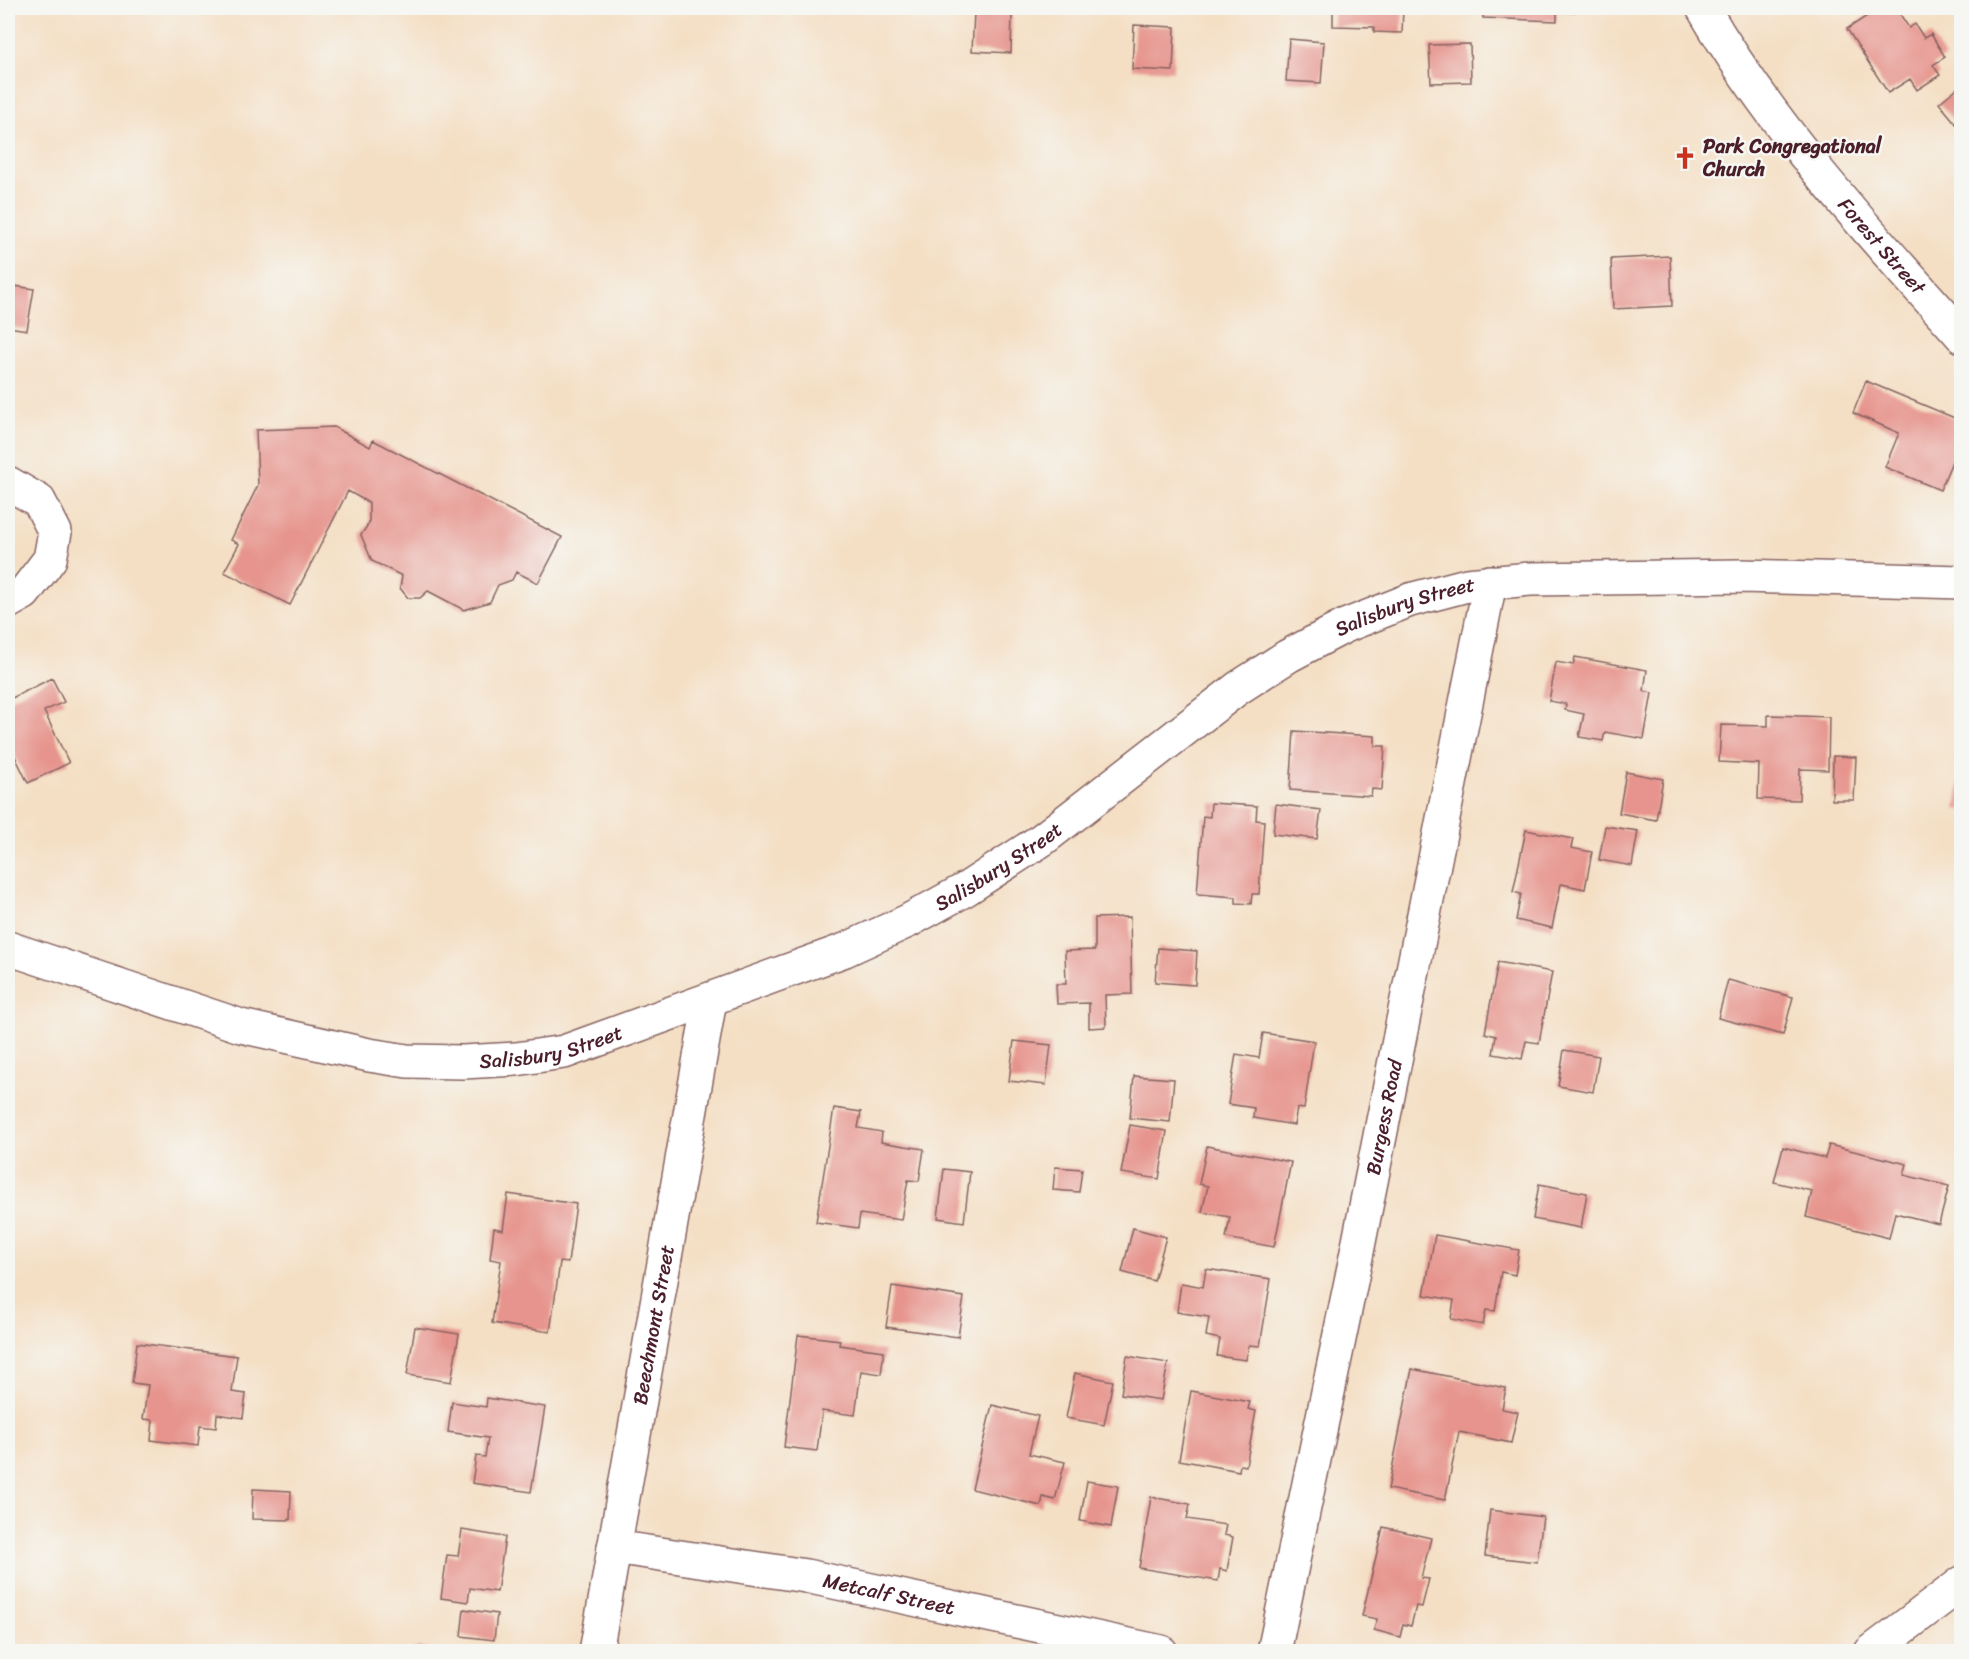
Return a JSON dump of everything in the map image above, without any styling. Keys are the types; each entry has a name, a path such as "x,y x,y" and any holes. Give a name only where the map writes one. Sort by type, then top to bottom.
{"street":[{"name":"Forest Street","path":"1703,8 1744,74 1797,144 1884,249 1962,336"},
{"path":"8,483 39,501 55,532 50,559 24,593 8,602"},
{"name":"Salisbury Street","path":"9,954 241,1026 332,1048 407,1061 492,1061 564,1052 710,1000 878,936 966,889 1043,839 1238,688 1313,641 1377,611 1438,592 1490,582 1530,579 1741,576 1962,582"},
{"name":"Burgess Road","path":"1274,1652 1354,1267 1490,582"},
{"name":"Beechmont Street","path":"596,1652 710,1000"},
{"name":"Metcalf Street","path":"614,1547 806,1576 1161,1652"},
{"path":"1871,1652 1962,1583"}],"building":[{"path":"1333,8 1403,8 1402,33 1374,32 1374,27 1333,26"},
{"path":"1483,8 1574,8 1574,12 1557,12 1557,21 1483,18"},
{"path":"1866,8 1896,8 1909,28 1915,24 1924,38 1931,34 1945,57 1933,65 1940,75 1917,90 1910,79 1888,93 1847,29 1870,14"},
{"path":"974,13 1012,14 1011,53 972,51"},
{"path":"1134,25 1175,27 1173,71 1132,69"},
{"path":"1289,39 1324,42 1321,83 1286,81"},
{"path":"1470,44 1471,82 1431,83 1429,45"},
{"path":"1962,84 1962,131 1939,103"},
{"path":"1670,256 1672,306 1613,309 1611,259"},
{"path":"8,285 34,289 27,330 8,327"},
{"path":"1866,381 1962,421 1962,438 1940,490 1885,467 1899,433 1853,413"},
{"path":"334,427 370,447 373,440 562,537 538,583 516,572 512,580 498,585 490,602 464,610 428,591 420,598 408,598 400,588 402,576 372,561 361,535 369,523 369,503 348,491 290,605 224,572 239,544 231,540 258,485 256,430"},
{"path":"1575,657 1647,670 1644,691 1652,693 1644,739 1605,732 1603,741 1579,737 1584,714 1565,710 1566,704 1549,701 1556,662 1573,665"},
{"path":"52,678 64,702 44,711 69,763 28,783 8,742 8,700"},
{"path":"1768,715 1829,717 1828,770 1800,769 1799,800 1758,799 1759,764 1719,762 1721,725 1768,726"},
{"path":"1294,731 1375,736 1375,746 1385,746 1382,790 1372,789 1371,796 1290,790"},
{"path":"1833,756 1856,757 1854,800 1832,800"},
{"path":"1626,772 1663,779 1656,820 1619,813"},
{"path":"1960,780 1962,780 1962,810 1956,809"},
{"path":"1211,803 1257,806 1256,820 1264,821 1259,894 1252,894 1251,904 1236,903 1236,897 1197,894 1203,816 1210,817"},
{"path":"1276,804 1321,810 1317,839 1273,834"},
{"path":"1605,826 1638,831 1632,866 1599,860"},
{"path":"1526,830 1573,839 1571,848 1592,852 1585,889 1561,884 1552,928 1516,920 1521,894 1513,892"},
{"path":"1130,917 1132,994 1105,995 1106,1027 1089,1028 1089,1003 1057,1004 1056,984 1066,984 1065,951 1095,950 1095,918"},
{"path":"1158,948 1197,951 1195,985 1155,982"},
{"path":"1498,962 1552,972 1539,1043 1526,1041 1522,1059 1493,1054 1496,1036 1485,1033"},
{"path":"1728,980 1793,997 1783,1035 1718,1018"},
{"path":"1263,1033 1314,1041 1304,1109 1297,1108 1294,1125 1253,1118 1254,1108 1228,1104 1236,1054 1259,1058"},
{"path":"1014,1041 1051,1045 1046,1085 1009,1081"},
{"path":"1564,1050 1599,1056 1593,1092 1558,1086"},
{"path":"1134,1076 1174,1079 1170,1122 1130,1118"},
{"path":"834,1108 861,1112 858,1128 882,1132 881,1142 924,1149 919,1181 908,1180 901,1220 860,1214 858,1228 816,1222"},
{"path":"1130,1125 1167,1131 1159,1179 1121,1173"},
{"path":"1829,1145 1907,1164 1904,1175 1949,1186 1939,1224 1895,1213 1889,1238 1806,1217 1812,1191 1774,1182 1783,1147 1825,1158"},
{"path":"1207,1146 1291,1162 1274,1247 1226,1238 1230,1217 1202,1212 1208,1186 1199,1184"},
{"path":"1055,1167 1082,1169 1079,1192 1053,1190"},
{"path":"944,1169 970,1172 964,1222 938,1218"},
{"path":"1539,1184 1587,1193 1581,1228 1533,1219"},
{"path":"508,1194 576,1204 568,1263 560,1262 550,1332 492,1323 501,1261 490,1259 494,1228 503,1230"},
{"path":"1133,1228 1166,1237 1154,1281 1122,1272"},
{"path":"1435,1235 1519,1250 1515,1275 1501,1272 1495,1311 1486,1310 1483,1325 1451,1319 1454,1300 1424,1295"},
{"path":"1206,1269 1271,1279 1260,1346 1249,1345 1246,1360 1217,1356 1220,1339 1206,1336 1209,1317 1177,1312 1181,1283 1203,1287"},
{"path":"892,1286 964,1297 958,1337 886,1327"},
{"path":"415,1327 459,1334 451,1382 407,1375"},
{"path":"798,1335 840,1340 839,1345 884,1351 881,1374 861,1371 855,1415 822,1411 817,1451 784,1447"},
{"path":"137,1343 237,1356 232,1392 246,1394 243,1418 217,1414 216,1428 200,1426 198,1446 151,1440 153,1420 143,1419 148,1385 132,1383"},
{"path":"1127,1356 1168,1363 1161,1400 1121,1394"},
{"path":"1412,1369 1506,1388 1502,1409 1518,1412 1511,1443 1459,1432 1445,1500 1388,1489"},
{"path":"1075,1373 1113,1381 1104,1425 1066,1418"},
{"path":"1191,1391 1250,1402 1248,1409 1256,1411 1246,1466 1240,1465 1239,1471 1179,1460"},
{"path":"487,1398 545,1407 531,1492 472,1483 476,1456 485,1457 488,1438 448,1432 452,1402 486,1407"},
{"path":"992,1405 1038,1416 1029,1454 1065,1462 1055,1500 1043,1497 1041,1506 972,1489"},
{"path":"1087,1481 1118,1486 1111,1527 1080,1521"},
{"path":"253,1489 291,1491 290,1520 252,1519"},
{"path":"1151,1497 1190,1504 1187,1519 1226,1525 1224,1535 1233,1537 1227,1571 1220,1569 1218,1581 1139,1568"},
{"path":"1490,1510 1543,1517 1537,1562 1485,1556"},
{"path":"1383,1527 1431,1538 1421,1578 1429,1579 1422,1607 1416,1606 1411,1626 1403,1624 1400,1637 1374,1630 1377,1619 1362,1616"},
{"path":"462,1530 505,1537 497,1592 470,1588 468,1602 441,1598 447,1555 458,1556"},
{"path":"464,1609 497,1614 494,1640 461,1636"},
{"path":"418,1647 435,1650 435,1652 417,1652"}],"place":[{"name":"Park Congregational Church","path":"1685,158"}]}
